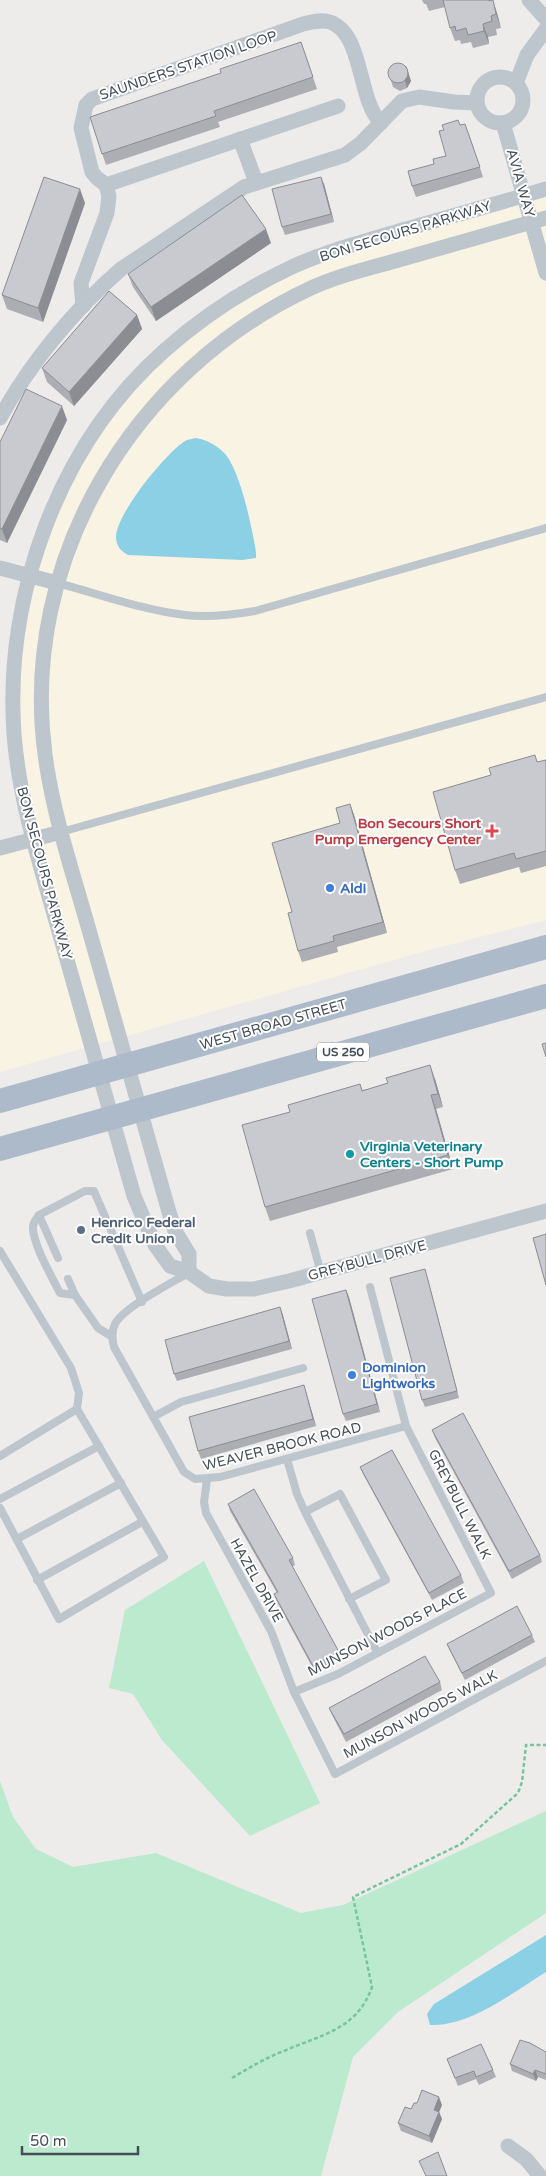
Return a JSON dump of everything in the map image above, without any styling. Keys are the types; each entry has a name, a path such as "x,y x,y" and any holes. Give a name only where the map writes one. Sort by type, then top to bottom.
{"main road":[{"name":"WEST BROAD STREET","path":"0,1101 546,947"},
{"name":"US 250","path":"0,1149 544,995"}],"street":[{"path":"529,0 546,19"},
{"name":"SAUNDERS STATION LOOP","path":"106,185 92,172 80,128 86,105 92,99 303,24 318,21 329,22 345,32 353,48 372,112 380,123"},
{"path":"516,83 528,55 546,29"},
{"path":"503,77 516,83 523,96 521,110 516,116 504,123 492,122 486,118 477,103 480,89 490,79 503,77"},
{"path":"0,417 20,383 34,364 83,306 121,269 244,187 345,155 361,143 395,106 411,98 419,96 454,102 477,103"},
{"path":"83,306 81,283 107,213 109,196 106,185 338,106"},
{"name":"AVIA WAY","path":"504,123 525,196 539,220 546,273"},
{"path":"240,139 256,182"},
{"name":"BON SECOURS PARKWAY","path":"112,1118 33,839 18,767 12,705 15,650 29,575 55,505 73,468 122,396 164,351 214,312 270,278 310,259 346,246 546,189"},
{"name":"BON SECOURS PARKWAY","path":"140,1110 61,832 45,753 42,685 48,624 57,583 80,518 106,468 135,427 173,384 209,351 275,306 338,277 539,220"},
{"path":"0,568 57,583"},
{"path":"0,848 61,832"},
{"path":"140,1110 168,1212 175,1231 189,1254 189,1272"},
{"name":"GREYBULL DRIVE","path":"112,1118 134,1196 155,1245 170,1266 189,1272 209,1286 227,1289 254,1288 321,1273 546,1212"},
{"path":"508,2146 526,2159 540,2176"}],"lane":[{"path":"57,583 158,610 187,615 213,616 237,614 546,528"},
{"path":"61,832 546,697"},
{"path":"75,1295 60,1293 42,1255 33,1229 34,1222 39,1215 86,1191 94,1191 142,1302"},
{"path":"39,1215 58,1258"},
{"path":"310,1233 321,1273"},
{"path":"0,1251 71,1368 79,1392 77,1409 164,1557 59,1619 0,1508"},
{"path":"68,1279 75,1295 98,1328 111,1336 115,1325 124,1313 189,1272"},
{"name":"GREYBULL WALK","path":"370,1287 406,1426 491,1593"},
{"name":"WEAVER BROOK ROAD","path":"111,1336 114,1347 184,1472 195,1479 207,1480 406,1426"},
{"path":"153,1417 182,1402 303,1368"},
{"path":"0,1456 77,1409"},
{"path":"0,1499 98,1446"},
{"path":"287,1459 297,1494 305,1512 377,1652"},
{"name":"HAZEL DRIVE","path":"207,1480 204,1502 206,1513 271,1632 294,1692"},
{"path":"16,1539 121,1483"},
{"path":"305,1512 340,1494 386,1580 349,1599"},
{"path":"38,1580 142,1522"},
{"name":"MUNSON WOODS PLACE","path":"294,1692 338,1674 491,1593"},
{"name":"MUNSON WOODS WALK","path":"294,1692 335,1774 546,1661"}],"path":[{"path":"232,2078 285,2050 336,2031 357,2014 368,2000 372,1988 353,1897 461,1844 518,1793 522,1782 526,1745 546,1745"}],"shaded area":[{"path":"546,188 546,920 425,951 0,1072 0,850 33,841 13,706 27,588 78,462 164,352 305,260"}],"green space":[{"path":"204,1561 320,1803 250,1836 162,1740 133,1694 109,1688 125,1610"},
{"path":"0,1781 13,1817 36,1849 73,1867 156,1853 301,1913 343,1905 546,1811 546,1913 398,2012 353,2057 321,2176 0,2176"}],"water":[{"path":"196,438 216,446 226,455 231,464 241,488 249,516 256,558 242,560 128,555 123,552 119,548 116,537 124,514 143,485 166,458 185,441"},
{"path":"546,1935 546,1972 491,2007 460,2020 430,2025 427,2014 434,2004"}],"building":[{"path":"443,0 493,0 496,14 491,16 492,21 483,24 484,31 468,35 466,28 456,31 455,26 450,28"},
{"path":"301,42 313,77 214,111 216,116 102,154 90,117 221,73 220,69"},
{"path":"398,63 405,66 408,73 405,80 398,83 391,80 388,73 391,66"},
{"path":"458,120 460,125 465,124 480,167 412,186 408,171 434,164 433,159 446,156 439,131 444,130 442,125"},
{"path":"44,177 80,189 38,308 2,295"},
{"path":"321,177 331,214 282,227 272,189"},
{"path":"242,195 266,229 151,307 128,274"},
{"path":"109,291 137,315 69,392 42,368"},
{"path":"26,389 62,406 2,529 0,528 0,442"},
{"path":"535,755 537,762 546,760 546,851 516,859 514,853 455,870 433,792 491,775 489,768"},
{"name":"Aldi","path":"350,804 383,922 333,936 334,941 298,951 288,913 292,912 272,843 340,823 336,808"},
{"path":"546,1043 546,1057 542,1044"},
{"name":"Virginia Veterinary Centers - Short Pump","path":"430,1065 438,1094 431,1095 448,1155 265,1207 242,1125 290,1112 288,1105 360,1084 362,1091 388,1083 386,1078"},
{"path":"546,1234 546,1285 533,1238"},
{"path":"425,1269 457,1391 422,1400 390,1278"},
{"path":"346,1290 377,1404 343,1414 312,1299"},
{"path":"280,1307 289,1341 174,1374 165,1340"},
{"path":"304,1385 313,1419 198,1451 189,1417"},
{"path":"463,1413 540,1555 509,1571 432,1430"},
{"path":"392,1450 461,1575 429,1593 360,1467"},
{"path":"254,1489 293,1558 289,1560 339,1652 313,1666 274,1594 278,1592 228,1504"},
{"path":"517,1606 532,1635 462,1673 447,1644"},
{"path":"425,1656 440,1682 344,1734 329,1708"},
{"path":"520,2040 546,2052 546,2074 535,2070 533,2074 510,2064"},
{"path":"481,2044 493,2070 476,2077 474,2071 455,2078 447,2059"},
{"path":"422,2090 439,2097 434,2110 439,2112 429,2136 398,2123 405,2107 411,2109 414,2103 417,2103"},
{"path":"438,2152 447,2176 426,2176 419,2161"}],"place":[{"name":"Bon Secours Short Pump Emergency Center","path":"492,831"},
{"name":"Aldi","path":"330,888"},
{"name":"Virginia Veterinary Centers - Short Pump","path":"350,1154"},
{"name":"Henrico Federal Credit Union","path":"81,1230"},
{"name":"Dominion Lightworks","path":"352,1375"}]}
